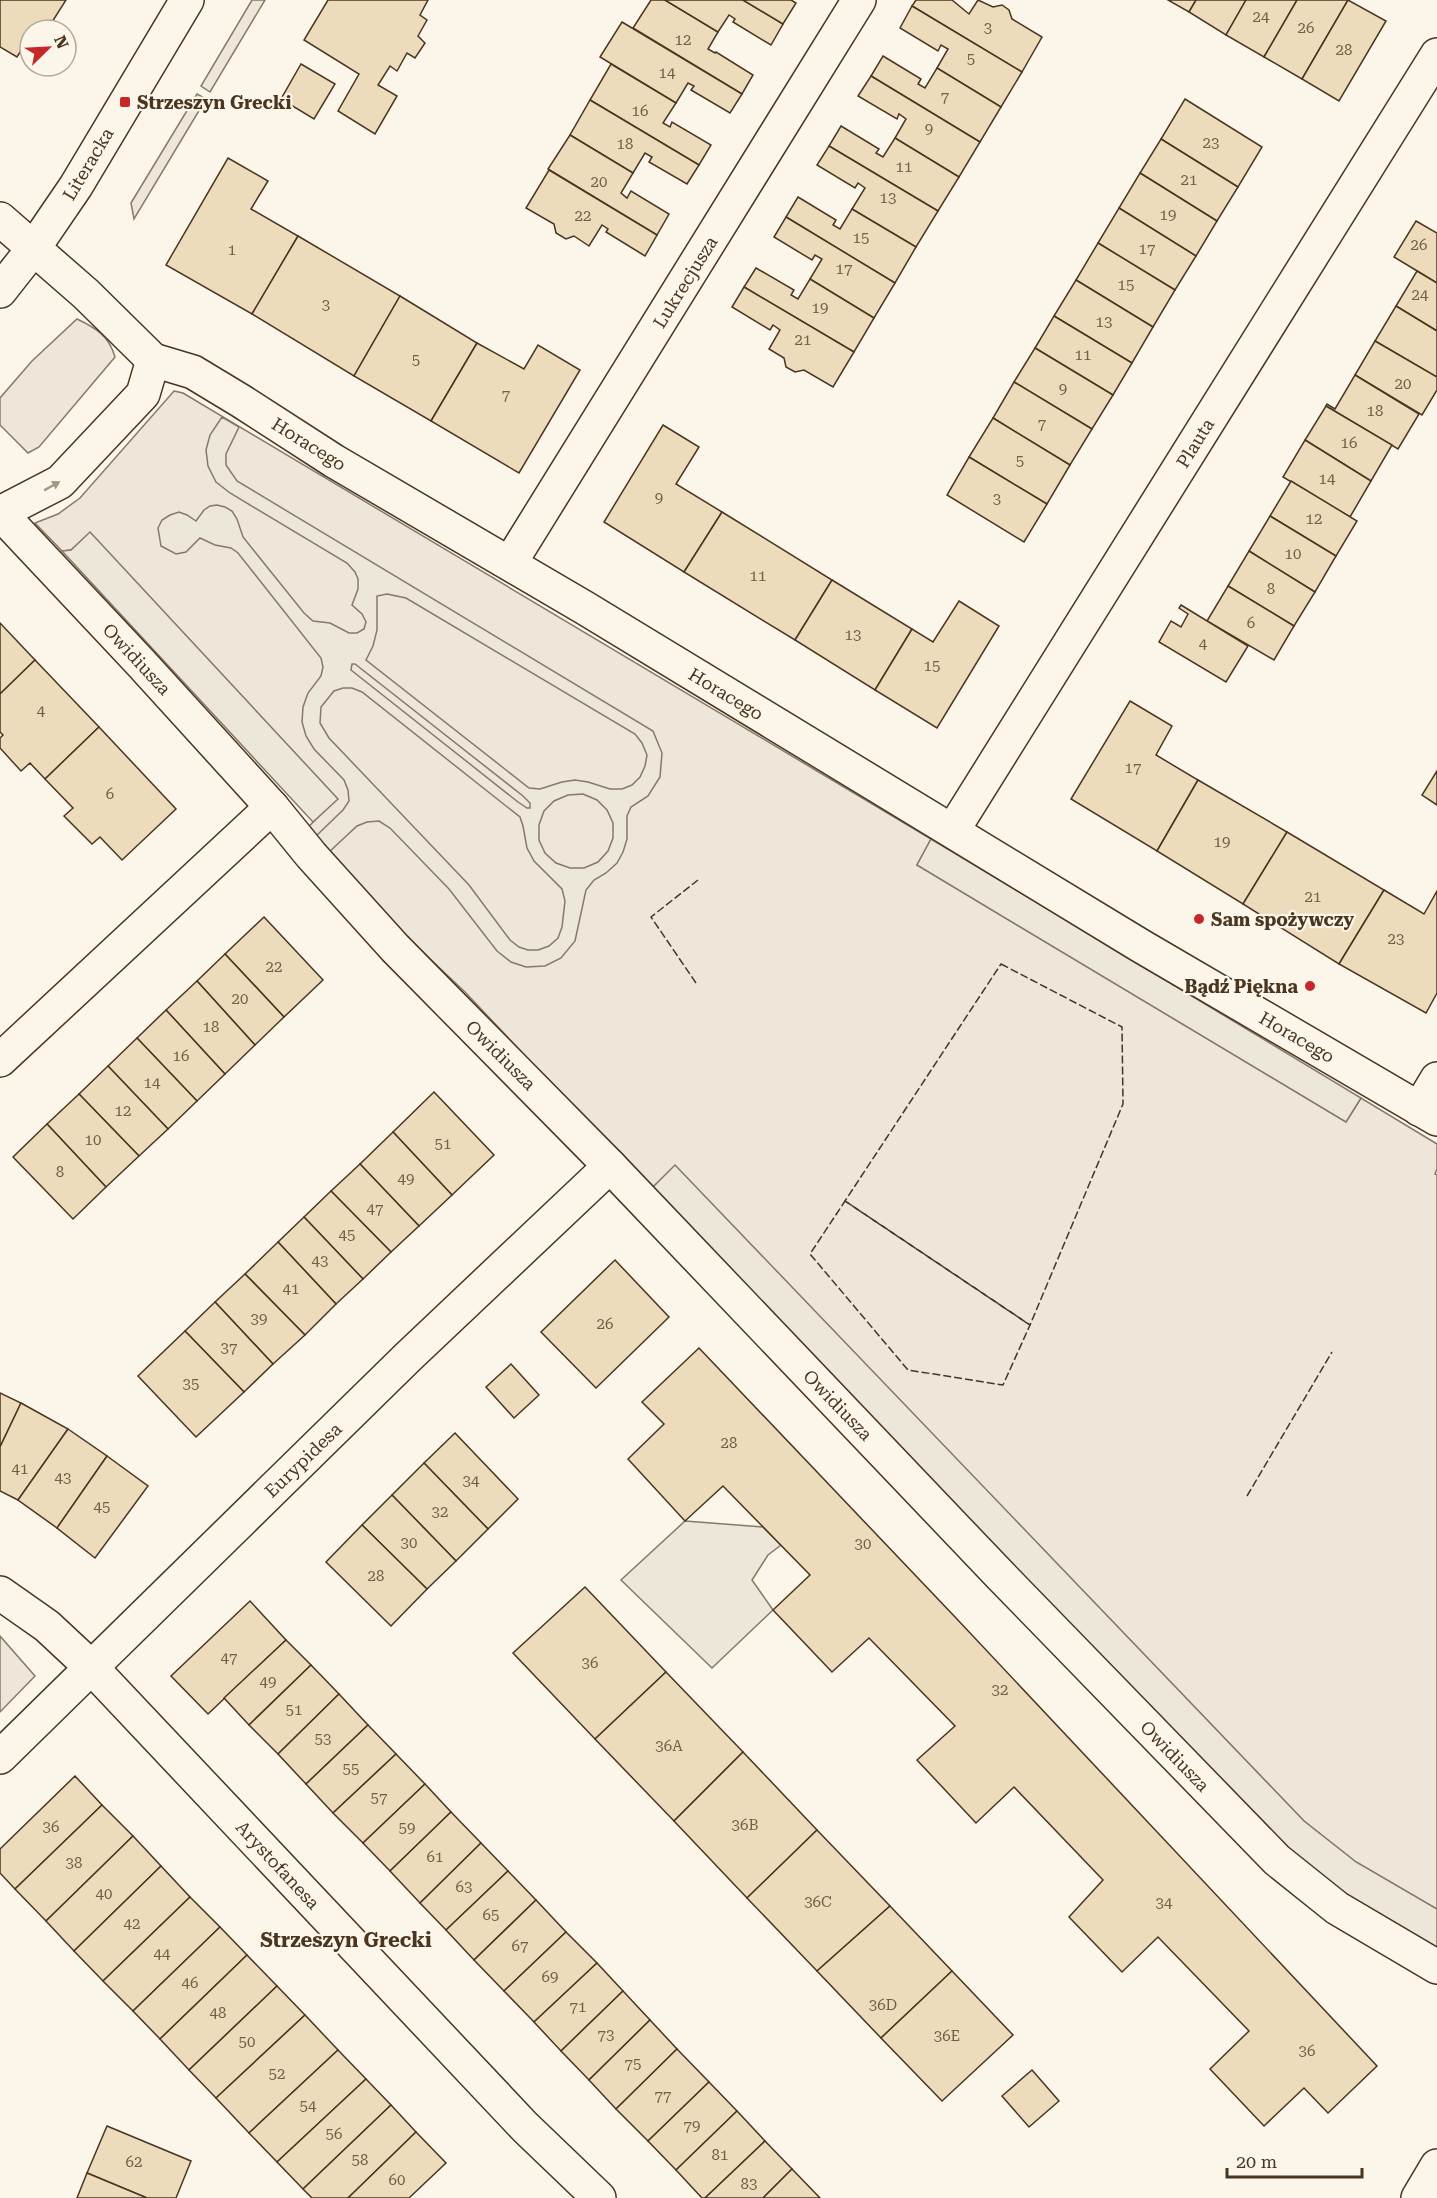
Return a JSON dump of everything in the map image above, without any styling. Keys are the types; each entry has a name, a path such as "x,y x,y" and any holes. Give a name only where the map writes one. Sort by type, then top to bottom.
{"street":[{"name":"Literacka","path":"0,291 33,249 76,186 187,0"},
{"name":"Lukrecjusza","path":"510,563 859,0"},
{"name":"Plauta","path":"953,830 1437,55"},
{"name":"Horacego","path":"0,219 86,294 153,360 193,372 334,461 510,563 1141,946 1428,1114"},
{"path":"0,513 60,482 142,394 153,360"},
{"name":"Owidiusza","path":"0,513 272,807 311,855 395,948 610,1166 1276,1860 1337,1908 1437,1966"},
{"path":"0,1060 272,807"},
{"path":"1428,1114 1437,1079"},
{"name":"Eurypidesa","path":"0,1757 399,1365 610,1166"},
{"name":"Arystofanesa","path":"0,1593 47,1626 92,1668 525,2127 599,2198"},
{"path":"1418,2198 1437,2166"}],"shaded area":[{"path":"252,0 265,0 210,92 201,86"},
{"path":"197,94 206,99 134,219 131,203"},
{"path":"77,319 105,338 115,357 39,447 28,453 0,425 0,398 32,361"},
{"path":"174,391 183,393 931,839 917,865 1346,1122 1361,1098 1437,1144 1435,1174 1437,1175 1437,1909 1356,1862 1304,1821 675,1166 651,1189 465,992 411,941 306,829 337,799 90,533 71,550 62,551 35,523 58,514 80,498"},
{"path":"222,417 239,427 226,454 226,465 237,481 653,731 662,753 660,777 648,796 631,807 627,816 627,839 623,852 617,863 594,880 586,890 575,941 561,958 545,966 526,967 511,962 497,951 449,889 390,828 379,821 357,826 328,853 314,838 343,810 349,801 344,780 314,749 306,736 302,722 303,707 308,693 321,676 323,667 321,658 238,553 231,548 215,545 200,538 186,552 176,554 161,546 158,528 162,520 179,512 196,521 210,506 225,507 232,511 237,519 243,537 304,613 313,621 330,623 349,633 357,633 364,629 366,622 362,614 352,605 358,589 358,579 347,563 230,493 216,482 208,466 206,450 210,435","holes":["387,594 406,598 635,734 647,755 640,777 632,785 622,789 610,789 575,780 540,789 529,788 366,660 377,630 377,596","352,664 355,664 523,796 530,803 530,808 518,802 351,670","352,688 362,692 520,817 527,848 534,861 562,889 565,901 562,927 558,938 549,946 538,950 528,950 510,940 469,885 329,738 320,723 321,707 334,691","583,794 597,800 607,810 613,823 613,838 608,851 598,862 584,868 570,868 556,863 545,853 539,840 539,825 544,811 554,801 568,795"]},
{"path":"90,532 338,799 313,822 62,551 71,550"},
{"path":"931,839 1361,1098 1346,1122 917,865"},
{"path":"675,1165 1304,1821 1356,1862 1437,1909 1437,1950 1338,1892 1281,1847 651,1189"},
{"path":"685,1521 763,1527 781,1545 768,1555 752,1580 773,1610 712,1668 621,1580"},
{"path":"0,1636 35,1676 0,1712"}],"building":[{"path":"0,0 66,0 55,18 18,18 17,57 0,47"},
{"path":"328,0 428,0 420,15 427,20 418,36 425,43 415,58 407,53 397,71 390,66 378,85 397,96 375,134 338,111 359,74 304,40"},
{"path":"651,0 665,0 718,32 708,49 753,75 742,94 633,28"},
{"path":"665,0 743,0 783,24 771,45 733,22 735,19 729,15 718,32"},
{"path":"743,0 791,0 796,3 783,24"},
{"path":"916,0 952,0 969,14 978,0 993,7 1002,5 1009,10 1012,19 1042,37 1022,72 912,6"},
{"path":"1168,0 1196,0 1189,12"},
{"path":"1196,0 1246,0 1226,35 1189,12"},
{"path":"1246,0 1297,0 1264,57 1226,35"},
{"path":"1297,0 1348,0 1302,79 1264,57"},
{"path":"1348,0 1386,21 1339,101 1302,79"},
{"path":"912,6 1022,72 1001,107 937,68 948,49 941,45 938,51 900,28"},
{"path":"622,22 742,94 730,113 691,90 694,86 688,83 676,103 600,57"},
{"path":"883,56 921,79 918,84 925,88 937,68 1001,107 980,142 871,76"},
{"path":"301,64 335,84 314,119 281,99"},
{"path":"611,64 676,103 663,123 670,127 672,122 711,145 699,165 590,100"},
{"path":"871,76 980,142 959,177 895,138 906,119 899,114 897,119 858,96"},
{"path":"1185,99 1262,147 1238,187 1161,139"},
{"path":"590,100 699,165 687,184 649,162 652,157 645,153 633,173 570,135"},
{"path":"841,126 879,149 876,153 883,157 895,138 959,177 938,211 829,146"},
{"path":"570,135 633,173 621,193 627,198 631,191 669,214 657,235 548,169"},
{"path":"1161,139 1238,187 1217,221 1140,173"},
{"path":"829,146 938,211 916,247 852,209 865,188 858,183 855,188 817,165"},
{"path":"228,158 268,181 251,209 298,236 252,314 166,265"},
{"path":"549,170 657,235 645,256 606,232 608,229 602,225 589,246 574,236 566,239 556,233 554,224 526,208"},
{"path":"1140,173 1217,221 1196,256 1119,208"},
{"path":"798,197 836,220 833,225 840,229 852,209 916,247 895,283 786,217"},
{"path":"1119,208 1196,256 1175,290 1098,243"},
{"path":"786,217 895,283 874,318 810,279 822,259 815,255 812,260 774,237"},
{"path":"1416,221 1437,233 1437,283 1394,257"},
{"path":"298,236 400,296 354,376 252,314"},
{"path":"1098,243 1175,290 1153,327 1076,280"},
{"path":"756,268 794,290 791,295 798,299 810,279 874,318 854,352 744,287"},
{"path":"1417,271 1437,283 1437,331 1396,306"},
{"path":"1076,280 1153,327 1132,363 1054,316"},
{"path":"744,287 854,352 833,387 804,370 795,372 786,367 784,358 769,349 780,330 773,325 770,330 732,307"},
{"path":"400,296 477,343 431,421 354,376"},
{"path":"1396,306 1437,331 1437,377 1375,341"},
{"path":"1054,316 1132,363 1113,395 1035,348"},
{"path":"1375,341 1437,377 1437,390 1422,415 1355,375"},
{"path":"477,343 524,369 538,345 580,370 519,473 431,421"},
{"path":"1035,348 1113,395 1092,429 1014,382"},
{"path":"1355,375 1419,414 1398,449 1326,406 1327,404 1335,409"},
{"path":"1014,382 1092,429 1070,465 993,418"},
{"path":"1326,406 1392,445 1371,481 1305,440"},
{"path":"993,418 1070,465 1047,504 969,457"},
{"path":"663,425 699,447 676,484 722,512 684,572 604,522"},
{"path":"1305,440 1371,481 1350,517 1283,477"},
{"path":"969,457 1047,504 1024,542 947,495"},
{"path":"1291,481 1357,521 1336,556 1270,516"},
{"path":"722,512 832,580 795,640 684,572"},
{"path":"1270,516 1336,556 1315,592 1249,551"},
{"path":"1249,551 1315,592 1294,626 1228,586"},
{"path":"832,580 912,629 875,690 795,640"},
{"path":"1228,586 1294,626 1274,660 1207,621"},
{"path":"959,601 999,626 937,728 875,690 912,629 933,642"},
{"path":"1181,605 1248,646 1226,682 1159,642 1171,621 1181,627 1188,614 1179,608"},
{"path":"0,623 35,660 0,694"},
{"path":"35,660 99,727 45,779 30,763 21,771 0,748 0,738 3,735 0,732 0,694"},
{"path":"1130,701 1172,726 1156,755 1198,780 1157,851 1071,799"},
{"path":"99,727 176,809 122,860 100,837 92,844 64,816 73,808 45,779"},
{"path":"1437,771 1437,805 1422,795"},
{"path":"1198,780 1287,832 1243,904 1157,851"},
{"path":"1287,832 1384,890 1339,964 1243,904"},
{"path":"1384,890 1424,914 1437,891 1437,993 1426,1013 1339,964"},
{"path":"264,917 323,980 284,1017 225,954"},
{"path":"225,954 284,1017 255,1045 197,981"},
{"path":"197,981 255,1045 225,1074 166,1010"},
{"path":"166,1010 225,1074 197,1101 137,1038"},
{"path":"137,1038 197,1101 168,1129 108,1066"},
{"path":"108,1066 168,1129 139,1156 79,1094"},
{"path":"434,1092 494,1155 452,1195 393,1132"},
{"path":"79,1094 139,1156 106,1187 47,1124"},
{"path":"47,1124 106,1187 73,1219 13,1157"},
{"path":"393,1132 452,1195 419,1226 360,1164"},
{"path":"360,1164 419,1226 391,1252 331,1191"},
{"path":"331,1191 391,1252 363,1279 304,1217"},
{"path":"304,1217 363,1279 336,1304 278,1242"},
{"path":"278,1242 336,1304 305,1335 245,1274"},
{"path":"615,1260 669,1317 596,1388 541,1332"},
{"path":"245,1274 305,1335 273,1364 215,1302"},
{"path":"215,1302 273,1364 244,1392 185,1331"},
{"path":"185,1331 244,1392 196,1437 138,1376"},
{"path":"699,1348 1377,2066 1328,2113 1304,2088 1264,2126 1210,2069 1249,2031 1158,1937 1122,1972 1069,1917 1103,1880 1014,1787 976,1823 917,1760 955,1726 869,1638 832,1672 773,1610 810,1575 723,1486 685,1521 628,1459 664,1424 642,1402"},
{"path":"511,1364 539,1395 514,1418 486,1387"},
{"path":"0,1393 21,1403 0,1447"},
{"path":"21,1403 68,1429 18,1500 0,1491 0,1447"},
{"path":"68,1429 107,1456 57,1528 18,1500"},
{"path":"455,1433 518,1499 488,1529 424,1463"},
{"path":"107,1456 148,1486 95,1558 57,1528"},
{"path":"424,1463 488,1529 456,1561 392,1495"},
{"path":"392,1495 456,1561 427,1589 362,1525"},
{"path":"362,1525 427,1589 391,1626 326,1562"},
{"path":"585,1587 666,1672 595,1739 513,1653"},
{"path":"250,1601 286,1640 208,1714 171,1676"},
{"path":"286,1640 311,1665 249,1725 224,1698"},
{"path":"311,1665 339,1694 278,1754 249,1725"},
{"path":"666,1672 743,1752 674,1821 595,1739"},
{"path":"339,1694 368,1725 306,1784 278,1754"},
{"path":"368,1725 396,1754 333,1813 306,1784"},
{"path":"743,1752 817,1830 747,1898 674,1821"},
{"path":"396,1754 425,1784 363,1843 333,1813"},
{"path":"75,1776 102,1805 15,1889 0,1873 0,1849"},
{"path":"425,1784 451,1812 390,1871 363,1843"},
{"path":"102,1805 133,1836 46,1921 15,1889"},
{"path":"451,1812 481,1843 420,1903 390,1871"},
{"path":"817,1830 890,1906 817,1971 747,1898"},
{"path":"133,1836 161,1866 74,1951 46,1921"},
{"path":"481,1843 508,1871 446,1930 420,1903"},
{"path":"161,1866 190,1897 103,1981 74,1951"},
{"path":"508,1871 536,1900 474,1960 446,1930"},
{"path":"190,1897 220,1927 133,2011 103,1981"},
{"path":"536,1900 566,1932 504,1991 474,1960"},
{"path":"890,1906 952,1971 881,2038 817,1971"},
{"path":"220,1927 247,1955 160,2039 133,2011"},
{"path":"566,1932 597,1963 534,2022 504,1991"},
{"path":"247,1955 277,1986 189,2070 160,2039"},
{"path":"597,1963 623,1991 561,2051 534,2022"},
{"path":"952,1971 1013,2035 942,2101 881,2038"},
{"path":"277,1986 305,2015 216,2098 189,2070"},
{"path":"623,1991 650,2020 589,2080 561,2051"},
{"path":"305,2015 338,2050 249,2133 216,2098"},
{"path":"650,2020 677,2049 616,2109 589,2080"},
{"path":"677,2049 709,2082 648,2141 616,2109"},
{"path":"338,2050 366,2079 277,2162 249,2133"},
{"path":"1032,2070 1059,2101 1029,2127 1002,2096"},
{"path":"366,2079 391,2105 303,2189 277,2162"},
{"path":"709,2082 737,2111 676,2170 648,2141"},
{"path":"391,2105 416,2132 348,2198 312,2198 303,2189"},
{"path":"737,2111 765,2141 705,2198 702,2198 676,2170"},
{"path":"107,2126 191,2161 176,2198 147,2198 87,2173"},
{"path":"416,2132 446,2163 409,2198 348,2198"},
{"path":"765,2141 792,2169 763,2198 705,2198"},
{"path":"792,2169 820,2198 763,2198"},
{"path":"87,2173 147,2198 77,2198"}],"fence":[{"path":"696,983 651,917 698,880"},
{"path":"1001,964 1122,1027 1123,1104 1030,1325 845,1201 1001,964"},
{"path":"845,1201 1030,1325 1003,1385 908,1370 810,1254 845,1201"},
{"path":"1247,1496 1332,1352"}],"place":[{"name":"Strzeszyn Grecki","path":"125,102"},
{"name":"Sam spożywczy","path":"1199,919"},
{"name":"Bądź Piękna","path":"1310,986"}],"district":[{"name":"Strzeszyn Grecki","path":"346,1940"}]}
